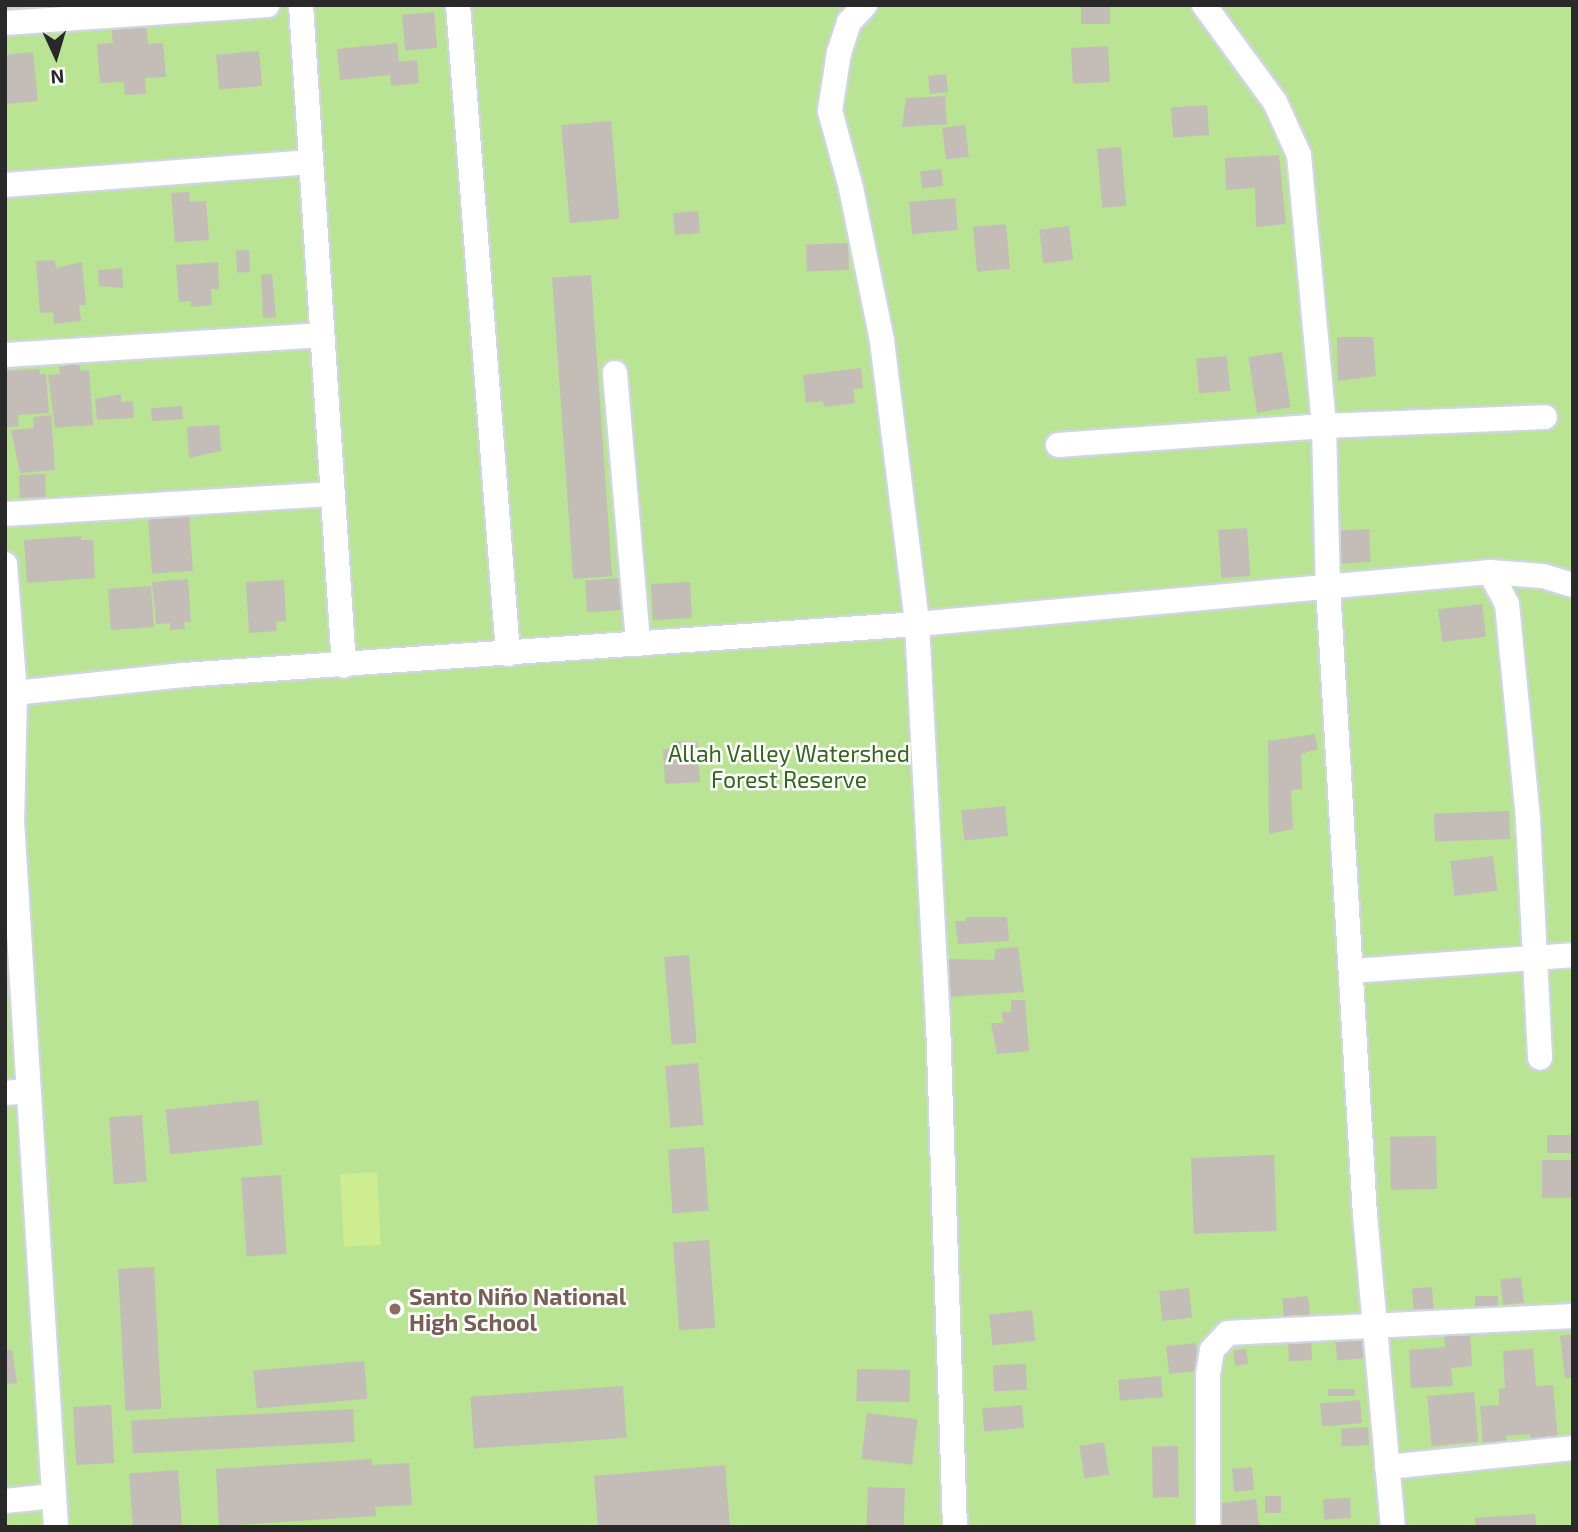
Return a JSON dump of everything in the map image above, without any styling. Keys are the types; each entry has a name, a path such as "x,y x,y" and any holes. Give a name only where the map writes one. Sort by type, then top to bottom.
{"street":[{"path":"5,23 267,5"},
{"path":"300,5 319,335 344,666"},
{"path":"458,5 508,654"},
{"path":"865,5 849,22 839,52 831,128 851,188 882,341 917,624 938,1021 955,1527"},
{"path":"1204,5 1275,102 1299,155 1324,426 1328,586 1351,971 1375,1326 1393,1527"},
{"path":"5,186 309,162"},
{"path":"5,355 319,335"},
{"path":"615,373 638,644"},
{"path":"1058,445 1324,426 1545,417"},
{"path":"5,514 330,494"},
{"path":"5,564 17,1092 56,1527"},
{"path":"1490,572 1507,604 1536,957 1540,1058"},
{"path":"10,693 183,675 344,666 917,624 1490,572 1543,576 1573,585"},
{"path":"1351,971 1573,954"},
{"path":"1208,1527 1208,1375 1217,1340 1241,1331 1573,1317"},
{"path":"1387,1467 1573,1448"},
{"path":"5,1501 54,1496"}],"green space":[{"name":"Allah Valley Watershed Forest Reserve","path":"5,5 1573,5 1573,1527 5,1527"},
{"path":"377,1172 381,1245 344,1247 340,1174"}],"building":[{"path":"1081,5 1110,5 1110,24 1081,24"},
{"path":"434,12 437,48 405,51 402,15"},
{"path":"146,22 148,44 163,43 166,77 145,78 146,94 125,95 124,82 100,83 97,44 113,43 111,24"},
{"path":"397,43 399,62 417,60 419,83 391,86 390,75 340,80 337,49"},
{"path":"1108,46 1110,82 1073,84 1071,48"},
{"path":"259,51 262,86 219,90 216,55"},
{"path":"33,52 38,101 5,104 5,55"},
{"path":"946,74 948,92 930,94 928,76"},
{"path":"945,96 947,124 902,127 906,98"},
{"path":"1207,105 1209,135 1173,137 1171,108"},
{"path":"611,121 620,219 570,223 561,125"},
{"path":"965,125 969,157 946,160 942,128"},
{"path":"1121,147 1126,206 1102,208 1097,149"},
{"path":"1279,155 1286,224 1256,227 1255,188 1226,190 1225,158"},
{"path":"941,169 943,186 922,188 920,172"},
{"path":"189,192 190,202 206,201 209,240 175,242 171,193"},
{"path":"955,198 958,230 912,234 909,202"},
{"path":"698,211 700,233 675,235 673,213"},
{"path":"1006,224 1010,269 977,272 973,227"},
{"path":"1069,226 1073,260 1043,263 1039,230"},
{"path":"848,243 849,270 807,271 806,244"},
{"path":"249,250 250,272 237,273 236,251"},
{"path":"55,260 56,268 82,262 86,305 79,305 81,321 54,324 53,312 40,313 36,261"},
{"path":"218,262 219,289 211,289 212,305 191,307 191,301 179,302 176,265"},
{"path":"122,268 123,288 99,286 98,270"},
{"path":"272,274 276,317 263,318 261,275"},
{"path":"591,275 612,576 573,579 552,278"},
{"path":"1337,337 1373,337 1376,376 1338,381"},
{"path":"1282,352 1291,407 1257,413 1248,357"},
{"path":"1227,356 1230,391 1199,394 1196,359"},
{"path":"79,360 80,371 89,370 93,425 55,428 48,375 60,374 59,362"},
{"path":"861,368 863,388 853,389 855,403 824,407 823,401 806,403 803,375"},
{"path":"39,369 40,374 46,374 49,413 18,415 19,426 7,427 5,371"},
{"path":"121,394 121,402 133,401 134,418 97,420 95,399"},
{"path":"182,406 183,419 152,421 151,408"},
{"path":"51,415 55,470 20,473 11,430 34,428 33,417"},
{"path":"219,425 221,451 189,458 187,427"},
{"path":"45,474 46,497 20,498 19,475"},
{"path":"189,515 193,571 152,574 148,518"},
{"path":"1247,528 1250,576 1221,578 1218,530"},
{"path":"1369,529 1371,562 1338,564 1336,531"},
{"path":"81,536 81,540 93,540 95,578 27,583 24,540"},
{"path":"620,578 622,610 587,612 585,580"},
{"path":"188,579 191,622 184,622 185,629 170,630 170,623 156,624 152,582"},
{"path":"284,580 286,621 276,622 277,631 249,633 246,582"},
{"path":"690,582 692,618 653,620 651,584"},
{"path":"151,586 154,627 111,630 108,589"},
{"path":"1482,604 1486,637 1442,642 1438,609"},
{"path":"1315,734 1318,749 1301,754 1302,789 1291,790 1293,829 1269,834 1268,741"},
{"path":"674,741 697,742 700,782 665,784 663,750 674,748"},
{"path":"1005,806 1008,836 964,840 961,811"},
{"path":"1509,811 1510,839 1435,842 1434,814"},
{"path":"1493,856 1497,891 1455,896 1450,861"},
{"path":"966,917 1007,917 1009,941 958,944 955,921 966,921"},
{"path":"1018,947 1024,992 947,997 947,959 994,960 996,949"},
{"path":"689,955 697,1043 672,1045 664,957"},
{"path":"1011,1000 1025,1000 1029,1051 997,1054 991,1023 1003,1023 1002,1012 1011,1012"},
{"path":"698,1063 703,1125 671,1128 665,1066"},
{"path":"258,1100 263,1145 170,1154 166,1110"},
{"path":"142,1115 147,1182 114,1184 109,1117"},
{"path":"1547,1135 1573,1135 1573,1153 1547,1153"},
{"path":"1436,1136 1437,1189 1391,1190 1390,1137"},
{"path":"704,1147 708,1211 673,1213 668,1150"},
{"path":"1274,1155 1277,1231 1194,1234 1191,1158"},
{"path":"1542,1160 1573,1160 1573,1198 1542,1198"},
{"path":"281,1175 287,1254 247,1257 241,1178"},
{"path":"709,1240 715,1328 679,1330 673,1243"},
{"path":"154,1267 161,1409 125,1411 118,1269"},
{"path":"1521,1277 1524,1303 1503,1305 1500,1280"},
{"path":"1432,1287 1434,1313 1414,1314 1412,1288"},
{"path":"1189,1288 1192,1318 1162,1321 1159,1291"},
{"path":"1308,1296 1311,1325 1285,1328 1282,1299"},
{"path":"1475,1296 1498,1296 1498,1315 1475,1315"},
{"path":"1032,1310 1035,1341 992,1345 989,1314"},
{"path":"1470,1330 1472,1366 1451,1368 1453,1386 1411,1388 1409,1350 1445,1347 1444,1332"},
{"path":"1573,1334 1573,1378 1565,1378 1560,1336"},
{"path":"1364,1335 1366,1358 1337,1360 1335,1338"},
{"path":"1311,1341 1312,1360 1289,1361 1288,1342"},
{"path":"1196,1343 1199,1371 1169,1374 1166,1346"},
{"path":"1246,1349 1248,1364 1235,1366 1233,1351"},
{"path":"1533,1349 1536,1386 1553,1385 1558,1440 1532,1442 1530,1434 1506,1436 1506,1443 1483,1445 1480,1406 1499,1405 1499,1389 1505,1388 1503,1351"},
{"path":"5,1350 12,1350 17,1383 5,1384"},
{"path":"364,1361 367,1399 257,1409 253,1371"},
{"path":"1026,1364 1027,1390 994,1391 993,1365"},
{"path":"857,1369 910,1370 909,1402 856,1401"},
{"path":"1161,1376 1163,1397 1120,1401 1118,1380"},
{"path":"623,1386 627,1438 474,1449 470,1397"},
{"path":"1328,1389 1355,1389 1355,1396 1328,1396"},
{"path":"1474,1392 1478,1442 1432,1446 1427,1396"},
{"path":"1360,1400 1362,1423 1322,1426 1320,1403"},
{"path":"111,1405 114,1463 76,1465 73,1407"},
{"path":"1022,1405 1024,1428 984,1431 982,1408"},
{"path":"353,1409 355,1442 133,1454 131,1421"},
{"path":"867,1413 918,1419 912,1465 861,1459"},
{"path":"1368,1427 1369,1445 1342,1446 1341,1428"},
{"path":"1104,1442 1109,1475 1084,1479 1079,1446"},
{"path":"1152,1446 1178,1446 1179,1497 1153,1497"},
{"path":"372,1459 372,1465 409,1463 412,1505 375,1507 376,1516 219,1526 216,1469"},
{"path":"725,1465 730,1527 598,1527 594,1476"},
{"path":"1252,1467 1254,1490 1234,1492 1232,1469"},
{"path":"178,1470 182,1527 133,1527 129,1473"},
{"path":"868,1487 905,1488 904,1527 867,1527"},
{"path":"1265,1496 1281,1496 1281,1513 1265,1513"},
{"path":"1350,1498 1351,1518 1324,1519 1323,1499"},
{"path":"1256,1499 1259,1525 1222,1527 1219,1504"},
{"path":"1535,1514 1536,1527 1476,1527 1475,1518"}],"place":[{"name":"Santo Niño National High School","path":"395,1309"}]}
